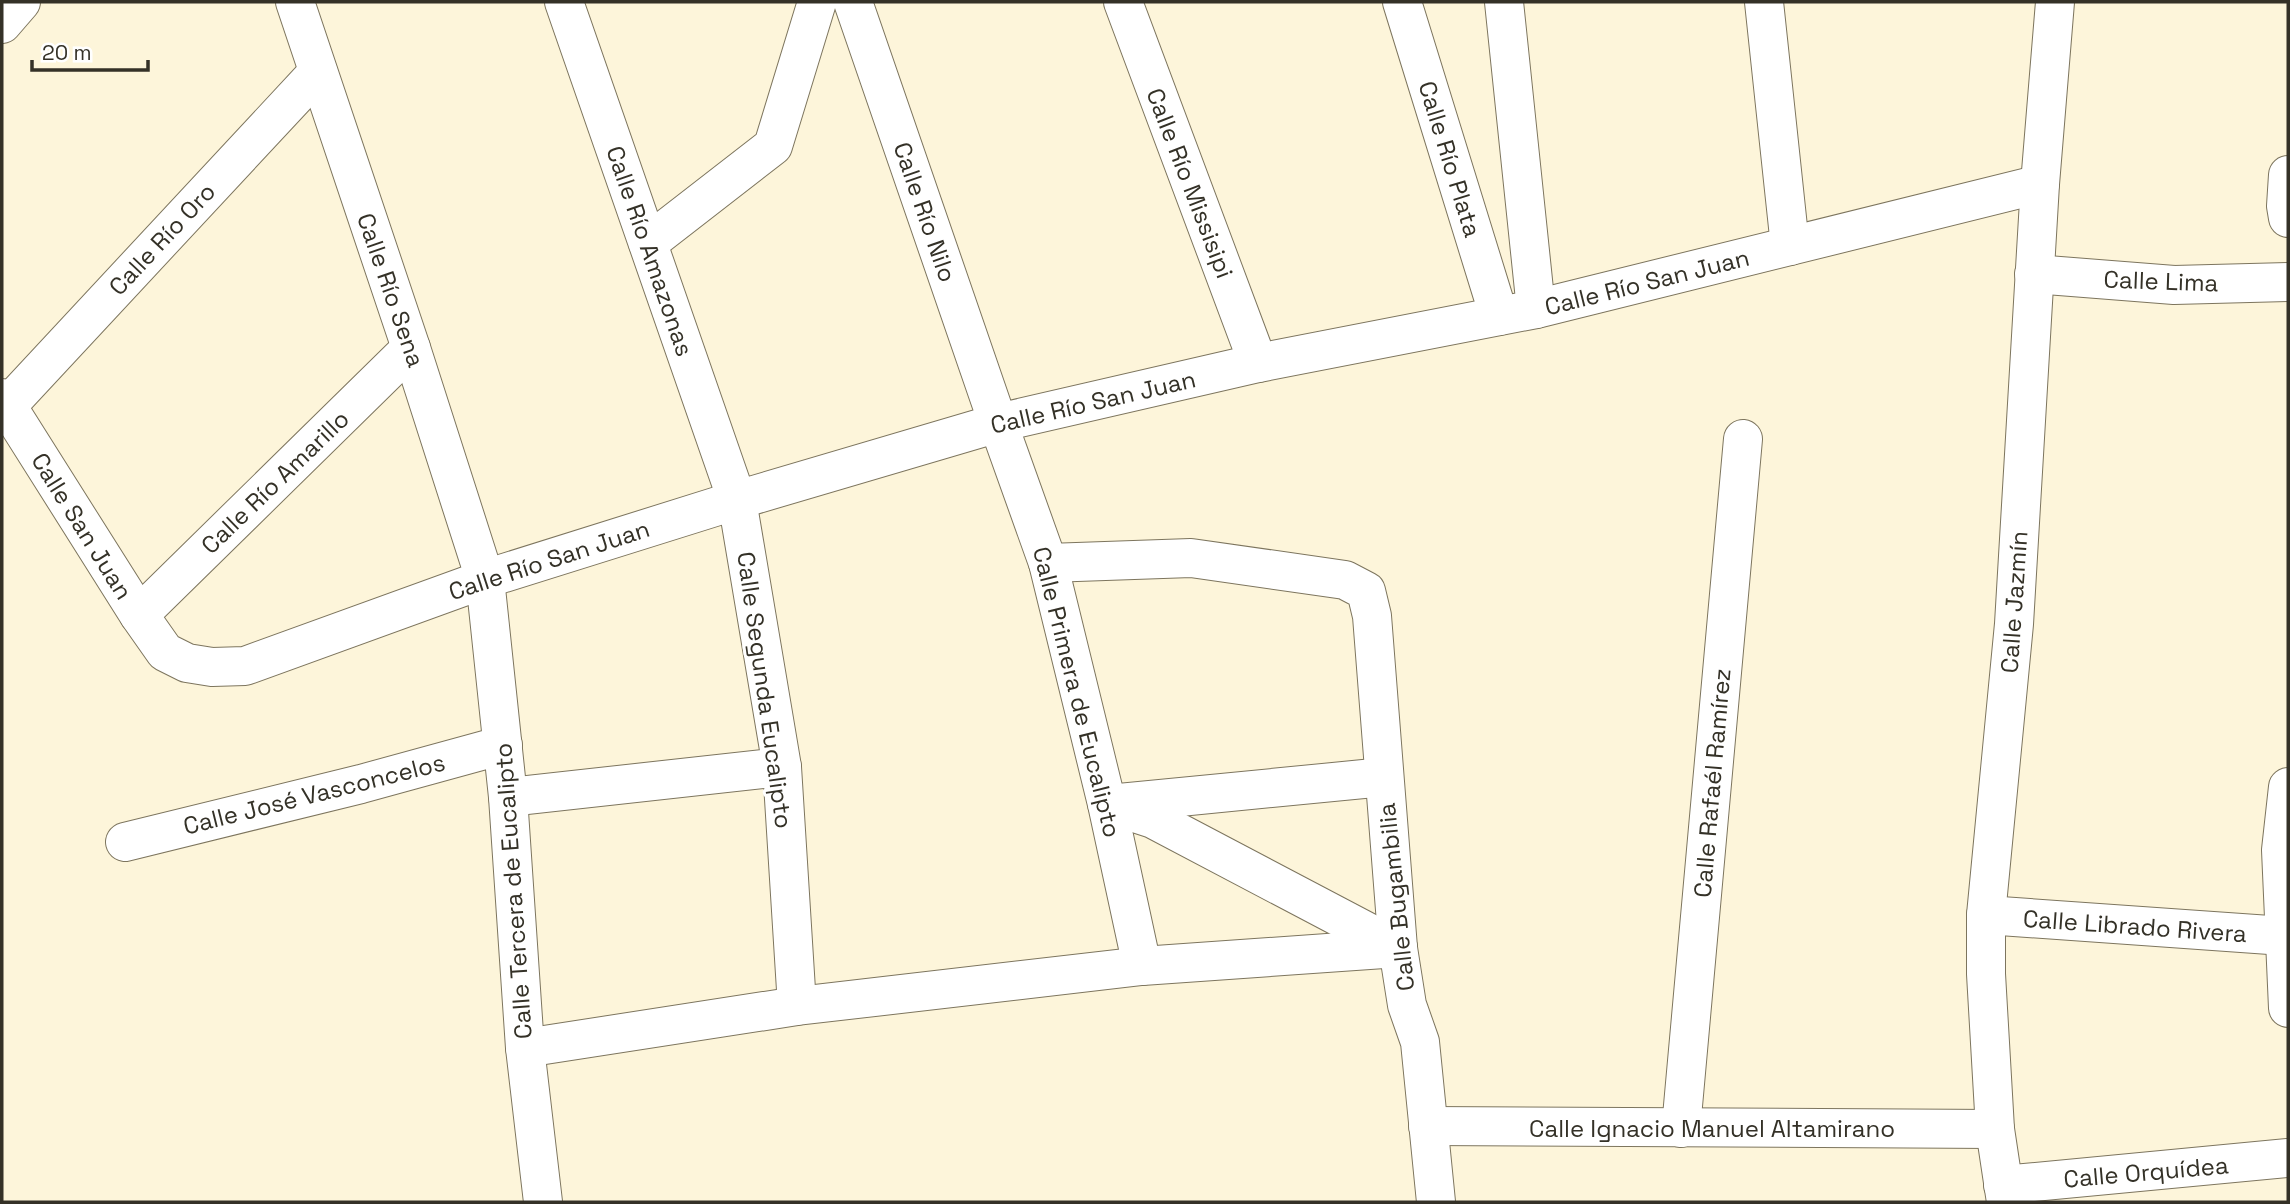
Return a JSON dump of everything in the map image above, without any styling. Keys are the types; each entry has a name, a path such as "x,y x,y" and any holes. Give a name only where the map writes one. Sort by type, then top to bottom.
{"street":[{"path":"2,24 21,2"},
{"name":"Calle Río Sena","path":"295,2 485,579"},
{"name":"Calle Río Amazonas","path":"564,2 737,500"},
{"path":"648,243 773,146 817,2"},
{"name":"Calle Río Nilo","path":"853,2 998,423"},
{"name":"Calle Río Missisipi","path":"1123,2 1258,363"},
{"name":"Calle Río Plata","path":"1402,2 1499,316"},
{"path":"1504,2 1536,309"},
{"path":"1765,2 1790,246"},
{"name":"Calle Jazmín","path":"2005,1194 1995,1129 1986,974 1986,915 2014,624 2034,274 2055,2"},
{"name":"Calle Río Oro","path":"4,402 318,72"},
{"path":"2288,175 2288,218"},
{"name":"Calle Río San Juan","path":"165,652 187,663 212,667 245,666 485,579 737,500 998,423 1258,363 1536,309 2040,184"},
{"name":"Calle Lima","path":"2034,274 2174,285 2288,282"},
{"name":"Calle Río Amarillo","path":"139,615 411,348"},
{"name":"Calle San Juan","path":"4,402 165,652"},
{"name":"Calle Primera de Eucalipto","path":"998,423 1048,563 1107,804 1142,966"},
{"name":"Calle Rafaél Ramírez","path":"1681,1128 1743,439"},
{"name":"Calle Segunda Eucalipto","path":"737,500 782,767 797,1006"},
{"name":"Calle Bugambilia","path":"1048,563 1191,558 1345,580 1366,590 1371,616 1398,948 1407,1005 1420,1042 1436,1202"},
{"name":"Calle Tercera de Eucalipto","path":"485,579 508,797 525,1048 543,1202"},
{"name":"Calle José Vasconcelos","path":"125,842 503,746"},
{"path":"508,797 782,767"},
{"path":"1107,804 1384,777"},
{"path":"2288,787 2284,936 2288,1008"},
{"path":"1107,804 1153,819 1398,948"},
{"name":"Calle Librado Rivera","path":"1986,915 2284,936"},
{"path":"525,1048 797,1006 1142,966 1398,948"},
{"name":"Calle Ignacio Manuel Altamirano","path":"1429,1126 1995,1129"},
{"name":"Calle Orquídea","path":"2005,1194 2288,1158"}]}
